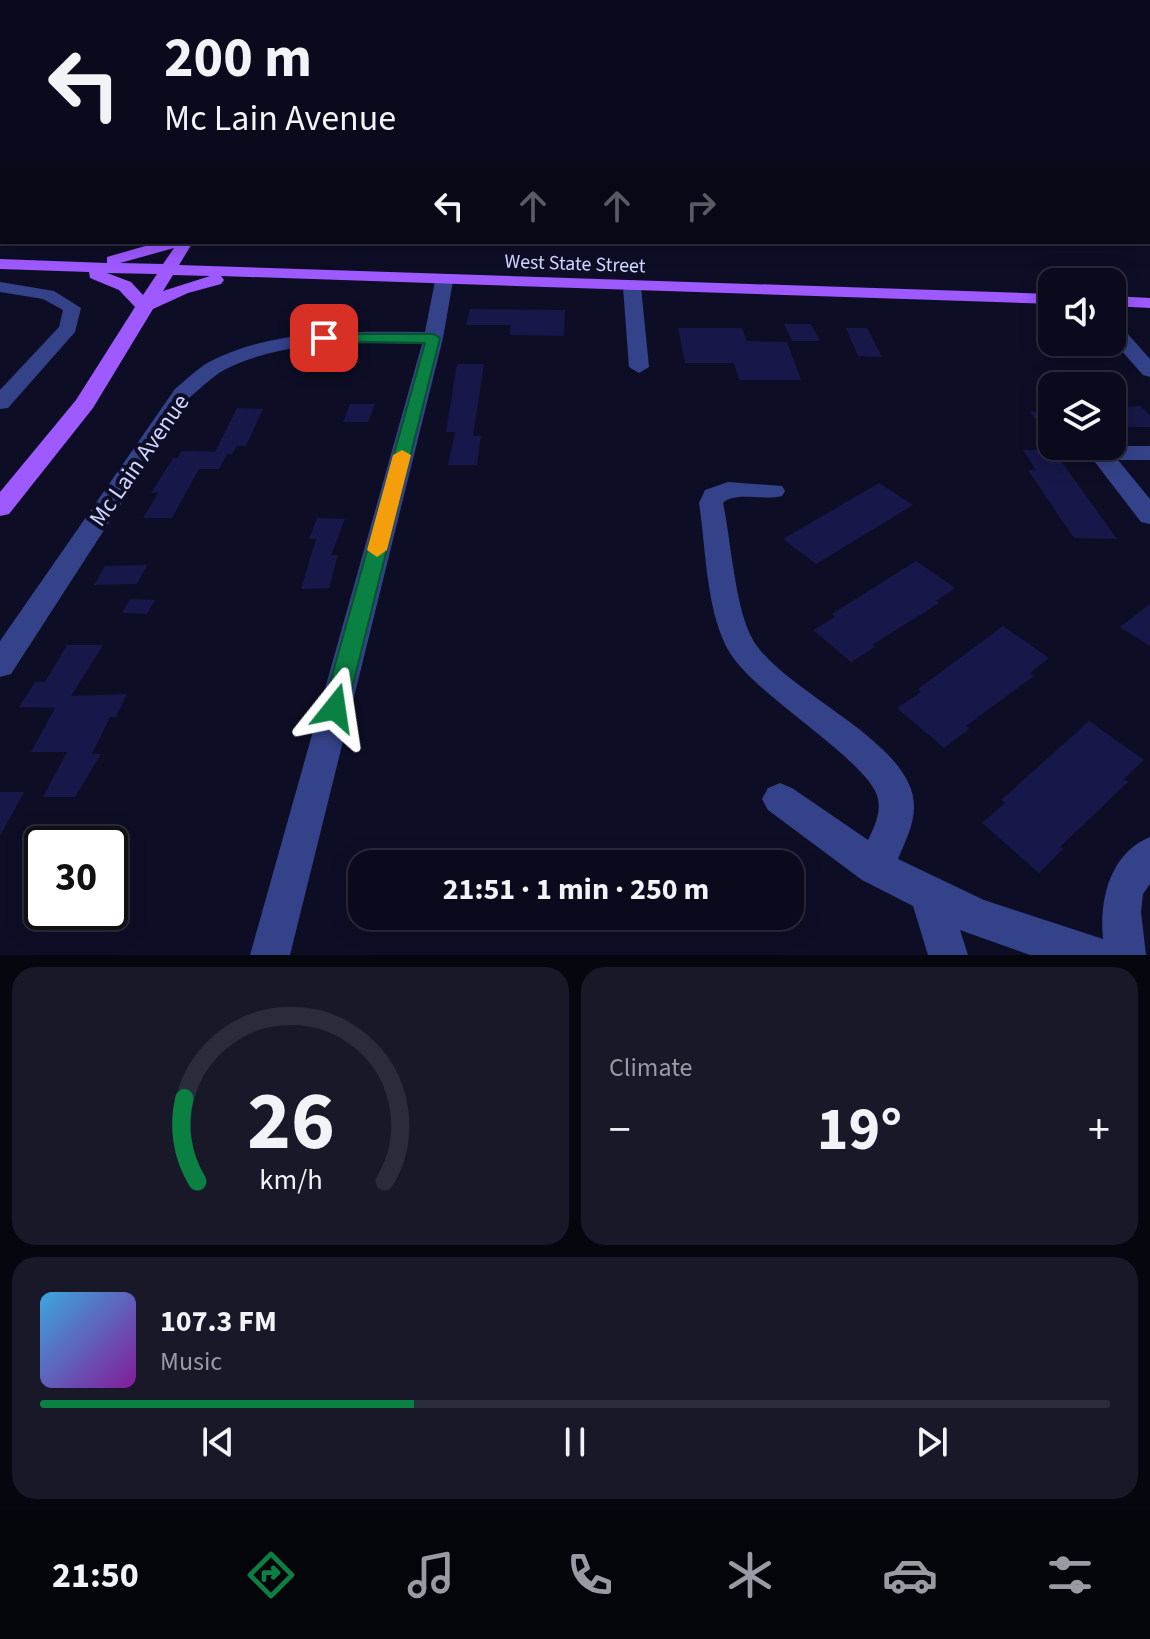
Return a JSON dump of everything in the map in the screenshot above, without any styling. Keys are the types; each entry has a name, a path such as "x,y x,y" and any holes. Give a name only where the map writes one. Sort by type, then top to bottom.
{"main road":[{"path":"73,267 135,256 170,244"},
{"path":"0,508 85,403 184,244"},
{"path":"193,244 203,253 249,274"},
{"name":"West State Street","path":"0,264 1038,299"},
{"path":"73,267 125,286 144,306"},
{"path":"144,306 209,281 249,274"},
{"path":"1126,302 1150,303"}],"street":[{"path":"270,955 433,338 444,281"},
{"path":"0,287 48,295 72,308 68,328 0,403"},
{"path":"632,287 639,367"},
{"name":"Mc Lain Avenue","path":"0,665 182,393 220,364 266,349 324,338 433,338"},
{"path":"1126,344 1150,371"},
{"path":"1150,453 1100,453 1150,516"},
{"path":"773,491 728,490 714,495 711,503 739,644 750,659 865,756 890,784 896,798 895,817 875,867"},
{"path":"780,799 875,867 978,918 1092,955"},
{"path":"1126,955 1118,909 1131,875 1150,855"},
{"path":"929,894 948,955"}],"building":[{"path":"470,309 565,310 564,336 510,335 511,325 466,325"},
{"path":"784,324 811,324 820,341 792,341"},
{"path":"678,328 742,328 747,341 787,342 801,380 739,380 734,363 685,363"},
{"path":"846,328 867,328 882,357 858,356"},
{"path":"457,364 484,364 473,436 481,436 477,465 448,465 455,432 446,432"},
{"path":"350,404 375,404 368,422 343,422"},
{"path":"1141,406 1150,416 1150,427 1126,427 1126,407"},
{"path":"237,408 263,409 246,446 237,446 232,454 227,454 219,469 199,469 172,518 143,518 158,493 151,493 173,458 177,458 182,451 215,452"},
{"path":"1030,412 1038,412 1038,422"},
{"path":"1023,450 1038,450 1038,460 1060,460 1117,539 1074,538 1028,470 1036,470"},
{"path":"879,483 913,505 816,564 783,539"},
{"path":"317,518 345,519 331,555 338,555 329,588 301,589 316,539 309,539"},
{"path":"916,561 955,588 936,601 939,603 872,645 875,647 851,662 813,630 835,617 832,614"},
{"path":"147,565 137,584 94,585 105,566"},
{"path":"130,599 155,600 147,614 122,613"},
{"path":"1150,604 1150,646 1120,627"},
{"path":"1003,626 1049,658 1030,673 1034,676 966,726 970,728 944,748 897,708"},
{"path":"67,645 103,645 71,696 127,694 116,717 110,717 92,754 101,754 75,797 43,797 67,752 31,752 55,708 19,707 35,682 45,682"},
{"path":"1089,721 1144,760 1124,779 1128,782 1060,847 1063,849 1039,873 982,823 1005,803 1001,800"},
{"path":"0,792 24,792 0,836"}],"slow traffic":[{"path":"377,550 402,455"}],"route":[{"path":"324,338 433,338 335,708"}]}
